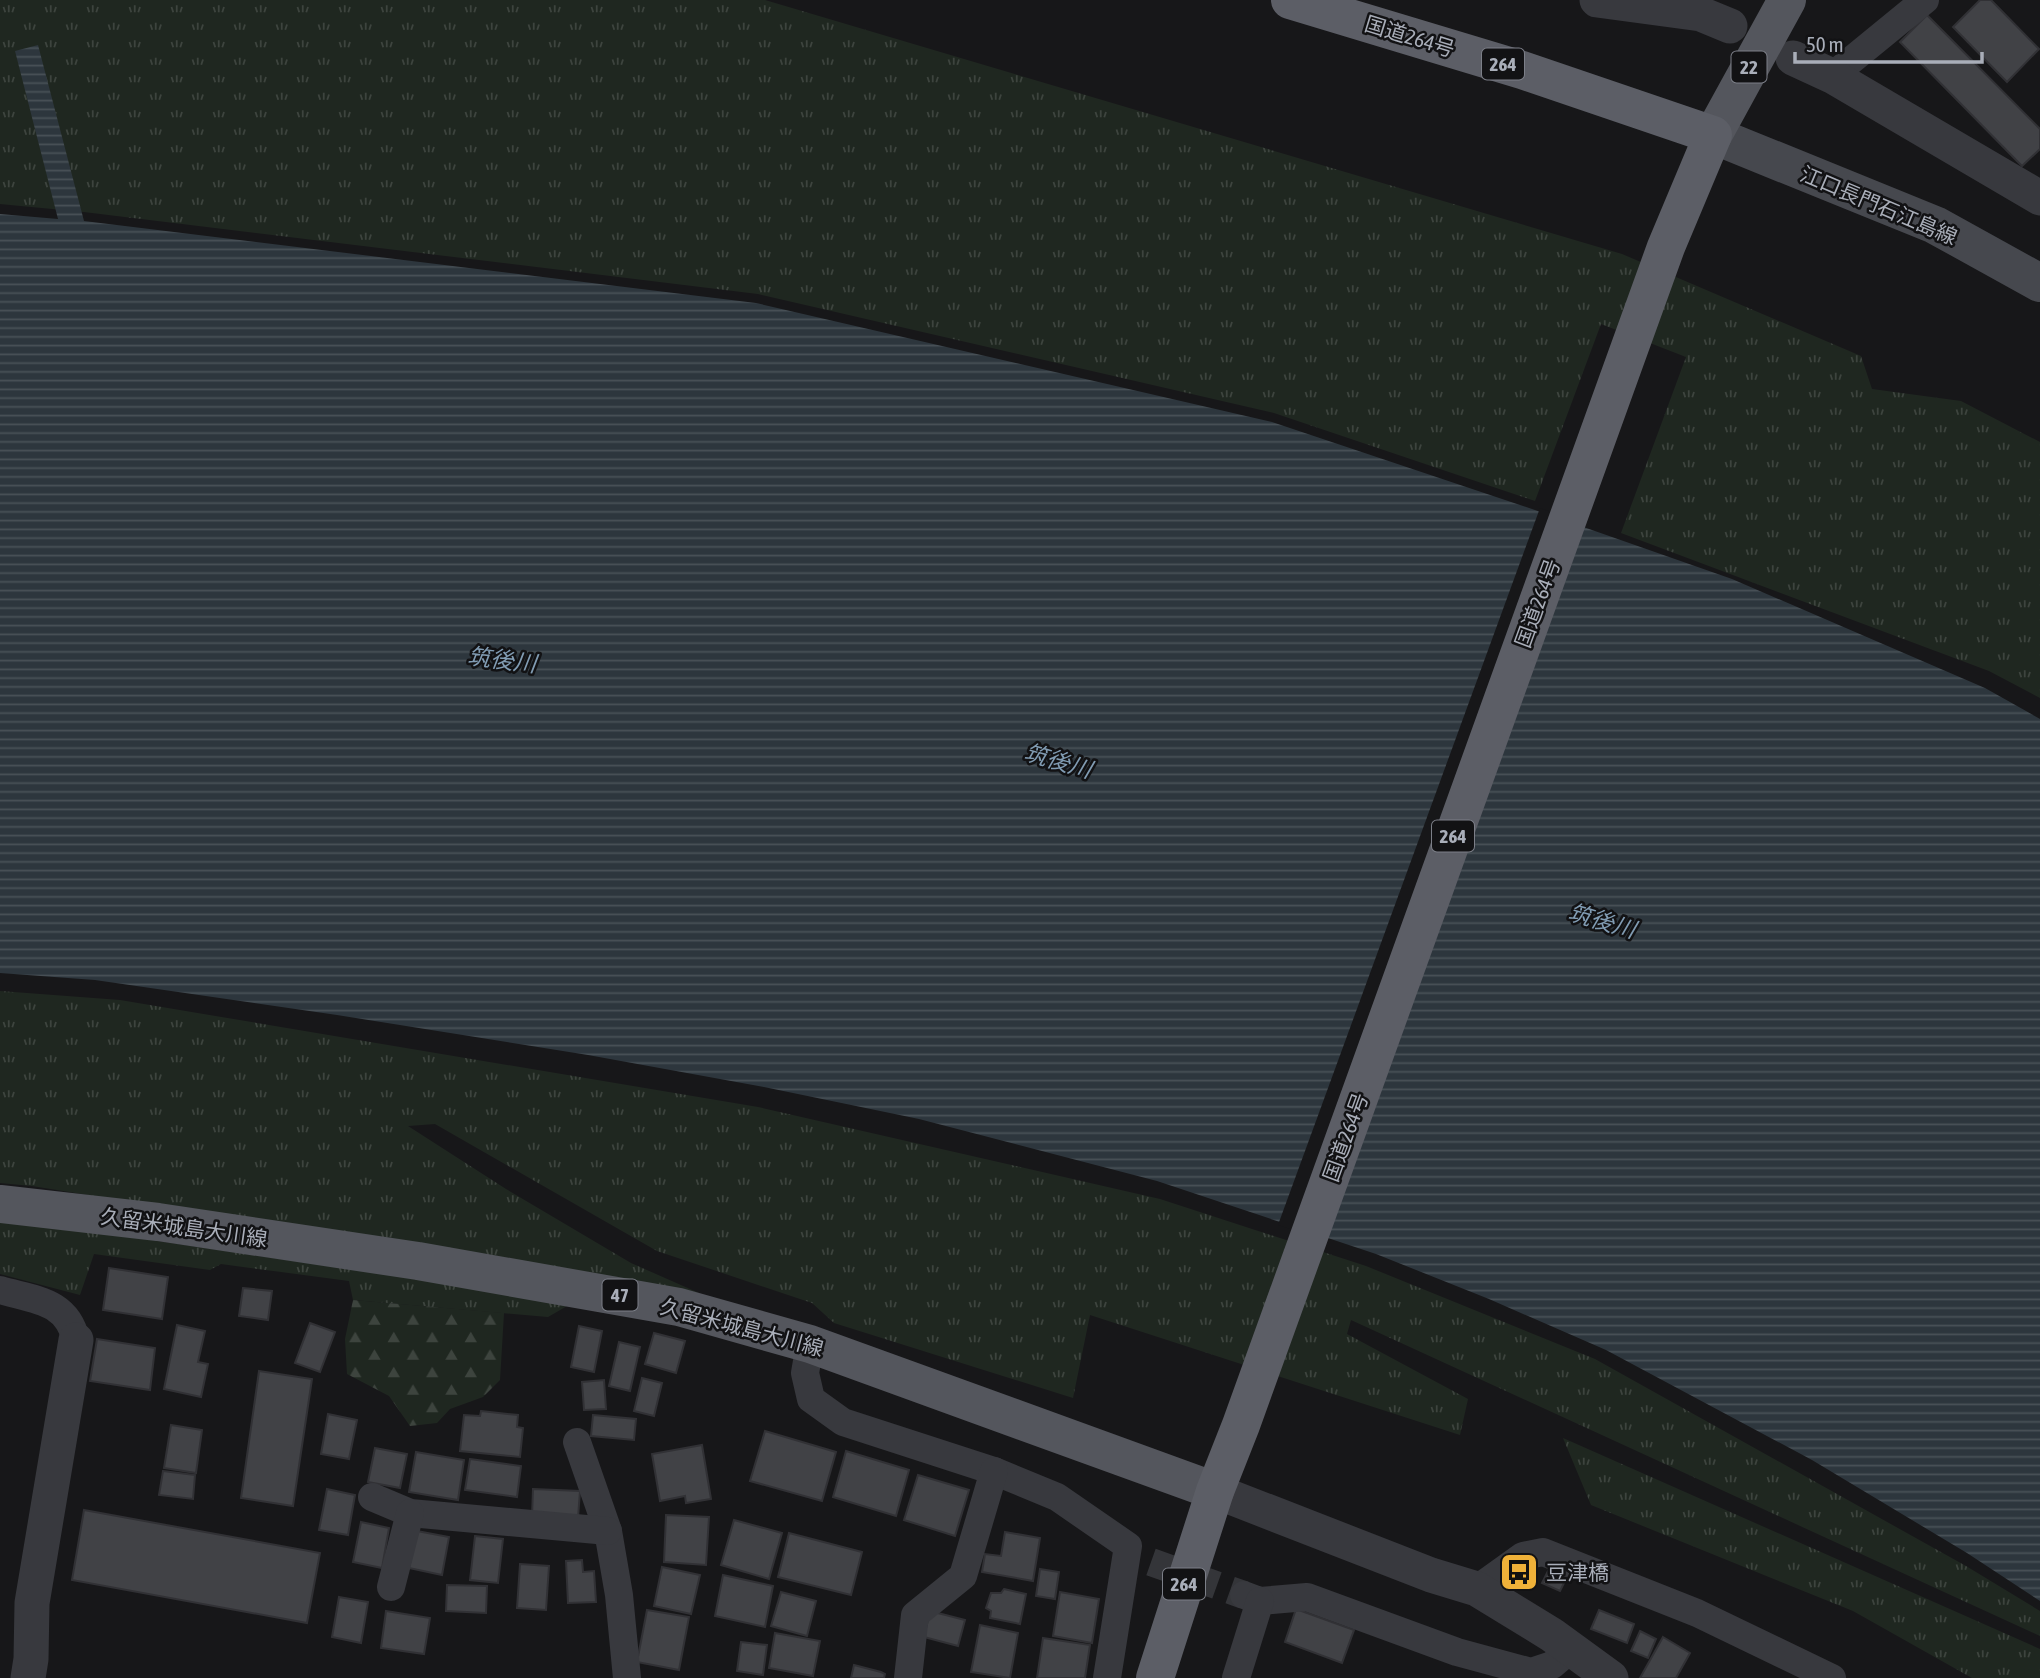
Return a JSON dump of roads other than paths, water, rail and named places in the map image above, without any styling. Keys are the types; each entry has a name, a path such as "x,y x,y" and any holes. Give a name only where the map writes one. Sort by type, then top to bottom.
{"highway":[{"name":"国道264号","path":"1215,1490 1241,1425 1666,247 1713,135 1336,6 1290,0"},
{"name":"264","path":"1155,1678 1215,1490"}],"main road":[{"name":"22","path":"1713,135 1787,0"},
{"name":"江口長門石江島線","path":"1713,135 1935,225 2040,283"},
{"name":"久留米城島大川線","path":"0,1204 199,1228 418,1261 679,1307 810,1343 1215,1490"}],"street":[{"path":"1597,0 1699,10"},
{"path":"1832,76 1925,0"},
{"path":"1793,58 1832,76 2040,198"},
{"path":"0,1290 45,1303 64,1312 73,1324 76,1340 32,1603 28,1678"},
{"path":"810,1343 805,1373 811,1399 843,1422 994,1471 1056,1497 1151,1562"},
{"path":"577,1442 608,1531 620,1595 627,1678"},
{"path":"908,1678 915,1615 963,1576 994,1471"},
{"path":"1215,1490 1432,1575 1477,1589 1611,1678"},
{"path":"372,1497 410,1513 608,1531"},
{"path":"391,1587 410,1513"},
{"path":"1107,1678 1128,1546"},
{"path":"1477,1589 1524,1556 1544,1552 1697,1613 1832,1678"},
{"path":"1237,1678 1252,1598 1307,1597 1457,1652 1530,1675 1552,1665 1571,1649"}],"water":[{"name":"筑後川","path":"38,45 84,221 756,303 1272,422 1732,579 1985,688 2040,719 2040,1601 1967,1553 1812,1460 1606,1350 1376,1254 1157,1181 919,1119 588,1055 95,980 0,973 0,214 58,219 15,51"}],"tunnel":[{"path":"1151,1562 1244,1595"}],"place":[{"name":"豆津橋","path":"1519,1572"}]}
